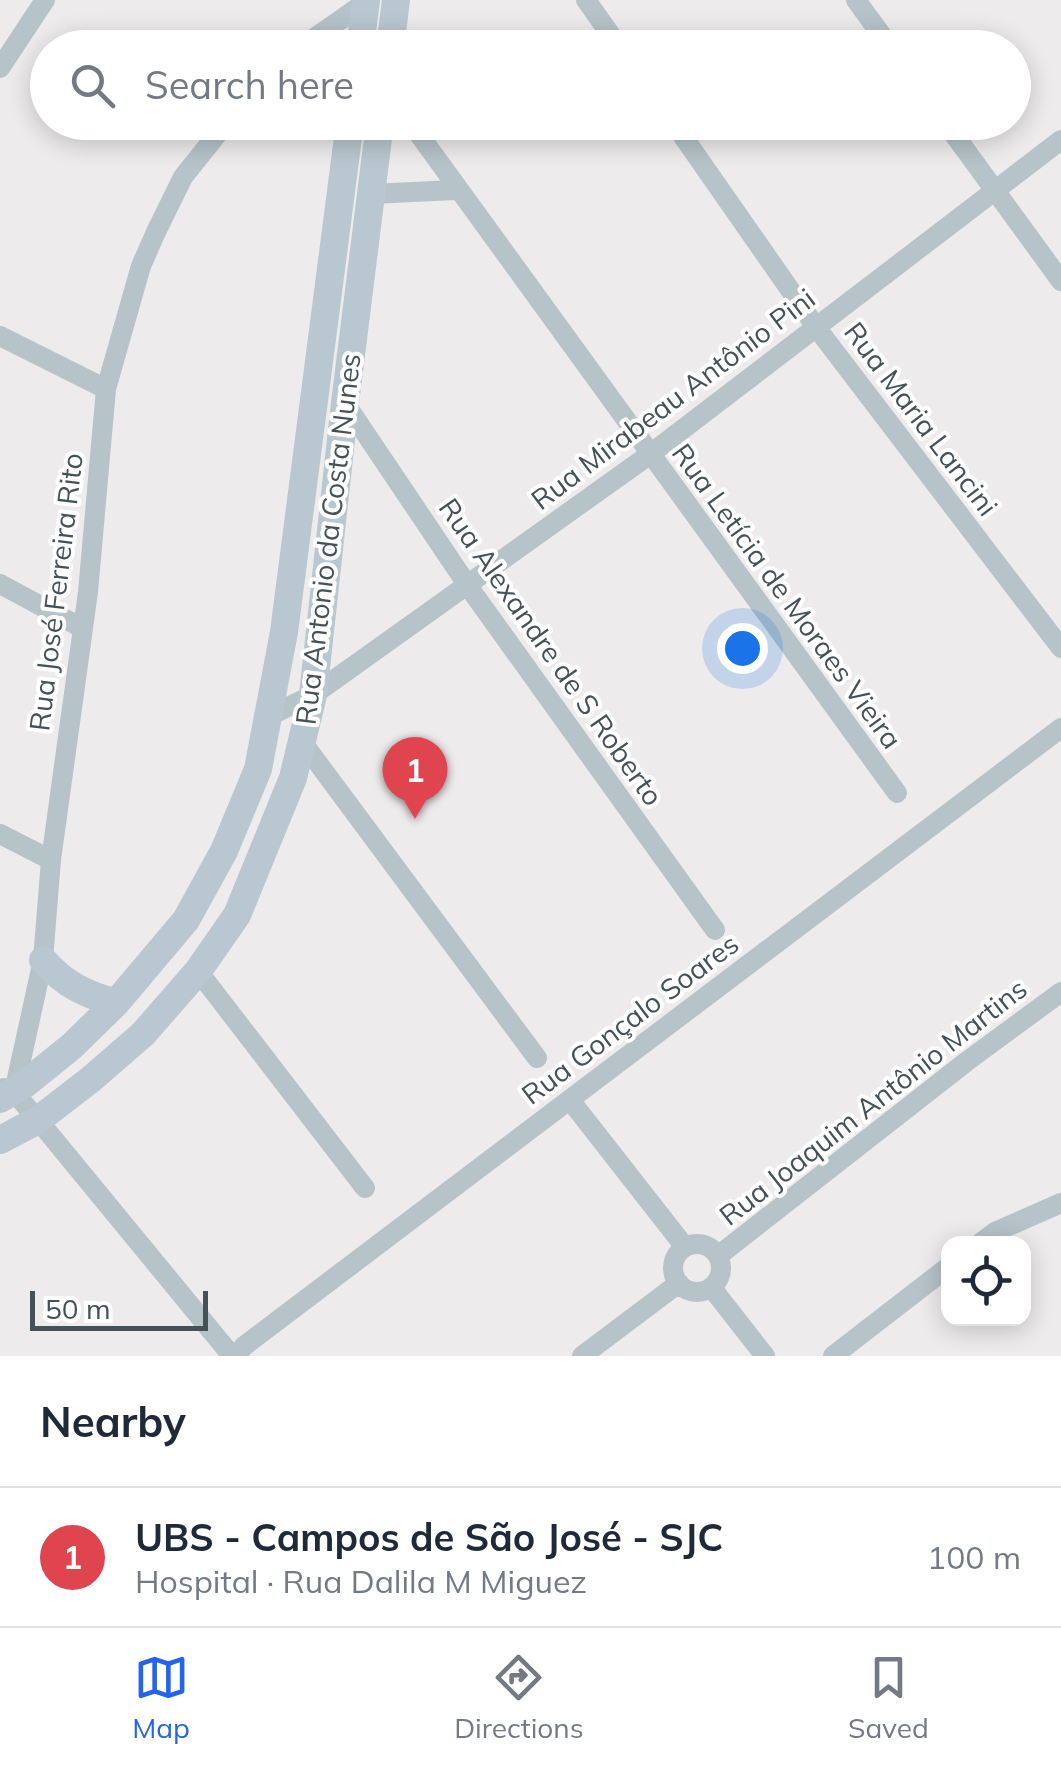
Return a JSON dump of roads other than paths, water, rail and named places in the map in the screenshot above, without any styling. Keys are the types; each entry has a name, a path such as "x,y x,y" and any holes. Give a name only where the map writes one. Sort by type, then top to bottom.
{"main road":[{"path":"392,30 396,0"},
{"path":"362,30 366,1"},
{"name":"Rua Antonio da Costa Nunes","path":"4,1092 72,1046 116,1003 186,920 224,852 258,769 284,632 348,140"},
{"name":"Rua Antonio da Costa Nunes","path":"0,1140 38,1120 143,1034 198,971 238,915 293,778 313,694 344,403 378,140"},
{"path":"258,769 293,778"},
{"path":"43,960 62,982 82,993 116,1003"}],"street":[{"path":"0,68 45,0"},
{"path":"586,0 607,30"},
{"path":"856,0 878,30"},
{"path":"325,30 366,1"},
{"name":"Rua José Ferreira Rito","path":"4,1092 43,960 51,860 88,592 106,389 141,266 183,177 213,140"},
{"name":"Rua Letícia de Moraes Vieira","path":"422,140 896,793"},
{"name":"Rua Maria Lancini","path":"685,140 816,326 1061,648"},
{"path":"958,140 1061,281"},
{"name":"Rua Mirabeau Antônio Pini","path":"269,716 313,694 650,455 1061,140"},
{"path":"372,194 456,190"},
{"path":"0,336 106,389"},
{"name":"Rua Alexandre de S Roberto","path":"344,403 468,586 715,930"},
{"path":"0,584 82,628"},
{"name":"Rua Gonçalo Soares","path":"234,1356 1061,728"},
{"path":"303,742 537,1058"},
{"path":"0,834 51,860"},
{"path":"198,971 364,1188"},
{"name":"Rua Joaquim Antônio Martins","path":"718,1256 1061,992"},
{"path":"4,1092 38,1120 234,1356"},
{"path":"570,1100 686,1247"},
{"path":"990,1236 1061,1203"},
{"path":"700,1244 718,1256 720,1276 711,1288 691,1291 679,1284 674,1264 686,1247 700,1244"},
{"path":"833,1356 941,1272"},
{"path":"582,1356 679,1284"},
{"path":"711,1288 765,1356"}],"place":[{"name":"UBS - Campos de São José - SJC","path":"415,819"}]}
